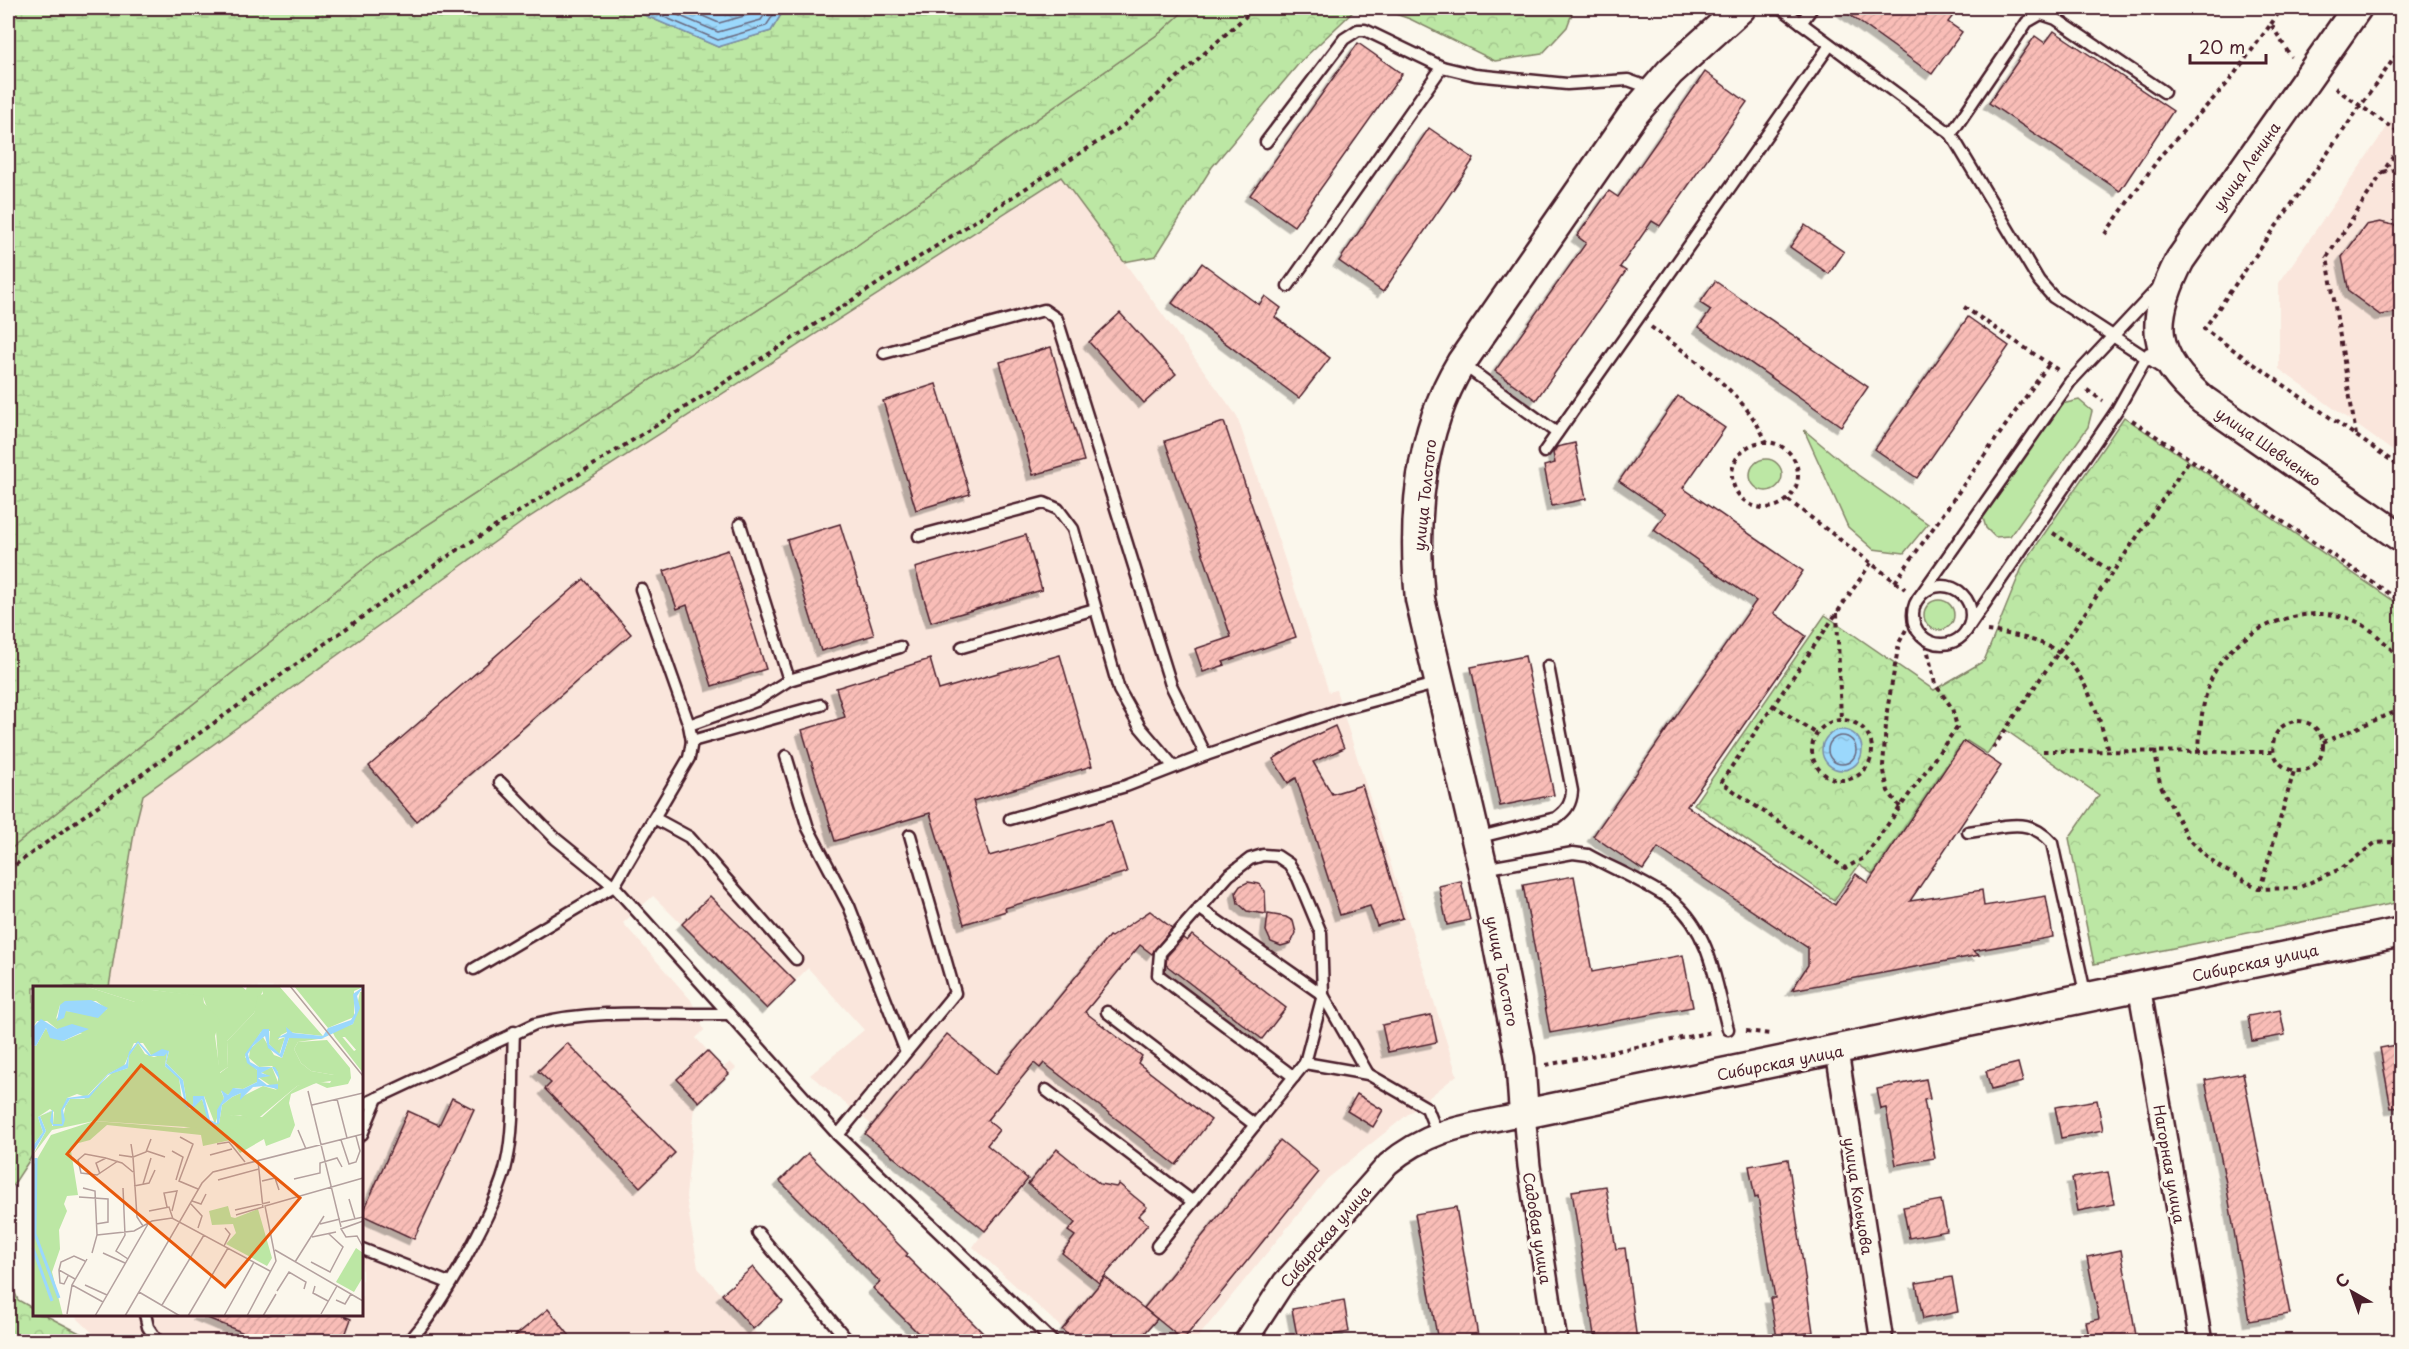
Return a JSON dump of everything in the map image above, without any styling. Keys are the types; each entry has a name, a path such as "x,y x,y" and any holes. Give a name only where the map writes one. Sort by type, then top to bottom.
{"street":[{"name":"улица Толстого","path":"1524,1113 1520,1058 1483,869 1420,599 1417,563 1418,523 1434,419 1445,389 1461,363 1653,89 1741,8"},
{"name":"улица Ленина","path":"2153,346 2168,283 2180,260 2357,8"},
{"name":"улица Шевченко","path":"2153,346 2167,361 2180,381 2203,400 2402,538"},
{"name":"Сибирская улица","path":"1245,1341 1284,1282 1388,1164 1406,1149 1437,1133 1524,1113 1837,1051 2139,986 2402,933"},
{"name":"Нагорная улица","path":"2139,986 2201,1341"},
{"name":"улица Кольцова","path":"1837,1051 1882,1341"},
{"name":"Садовая улица","path":"1524,1113 1529,1166 1556,1341"}],"lane":[{"path":"1781,8 1951,134 2039,281 2053,297 2114,337 2153,346 2117,410 1966,631 1958,639 1947,643 1936,644 1925,639 1917,631 1913,616 1918,599 2072,380 2114,337 2180,260"},
{"path":"1801,23 1812,8"},
{"path":"1951,134 2026,22 2041,14 2056,19 2164,92"},
{"path":"1266,142 1344,39 1358,30 1365,30 1442,67 1476,75 1567,84 1628,81 1653,89"},
{"path":"1544,452 1830,45"},
{"path":"1288,286 1442,67"},
{"path":"884,353 1044,310 1058,319 1171,685 1206,755"},
{"path":"1461,363 1557,433"},
{"path":"919,536 1044,503 1058,509 1073,529 1119,690 1140,727 1174,767"},
{"path":"740,524 789,680"},
{"path":"1918,599 1926,591 1936,587 1947,587 1958,591 1966,599 1970,609 1966,631"},
{"path":"474,969 614,886 689,758 692,741 689,725 641,589"},
{"path":"962,647 1095,609"},
{"path":"689,725 756,701 789,680 900,647"},
{"path":"1475,838 1556,818 1566,812 1571,802 1572,791 1548,666"},
{"path":"1010,819 1126,786 1206,755 1342,709 1439,683"},
{"path":"692,741 821,705"},
{"path":"786,756 808,828 849,906 906,1052"},
{"path":"500,782 563,846 614,886 838,1135 1053,1341"},
{"path":"654,819 689,837 796,959"},
{"path":"1968,832 2027,824 2041,830 2052,843 2086,998"},
{"path":"838,1135 955,993 910,835"},
{"path":"1483,869 1573,853 1588,855 1673,902 1702,938 1728,1029"},
{"path":"1158,1246 1193,1202 1294,1077 1305,1063 1323,995 1321,933 1289,864 1277,856 1263,855 1250,859 1229,875 1199,908 1160,953 1158,975 1294,1077"},
{"path":"1199,908 1323,995 1368,1074"},
{"path":"1107,1012 1255,1125"},
{"path":"363,1105 514,1032 559,1018 729,1014"},
{"path":"408,1341 422,1328 449,1283 504,1178 508,1158 514,1032"},
{"path":"1305,1063 1368,1074 1427,1108 1437,1133"},
{"path":"1046,1090 1193,1202"},
{"path":"363,1132 377,1098"},
{"path":"758,1233 849,1341"},
{"path":"363,1249 449,1283"},
{"path":"145,1316 148,1327 158,1341"}],"path":[{"path":"8,870 459,548 719,386 1124,125 1255,8"},
{"path":"2105,234 2162,154 2227,84 2282,8"},
{"path":"2271,24 2293,60"},
{"path":"2402,47 2204,329 2402,468"},
{"path":"2335,88 2402,135"},
{"path":"2356,436 2327,256 2402,143"},
{"path":"2383,172 2402,168"},
{"path":"1964,307 2402,602"},
{"path":"1638,318 1690,356 1742,402 1758,422 1766,442"},
{"path":"1895,582 2049,364"},
{"path":"1766,442 1787,450 1794,459 1798,481 1788,500 1766,508 1755,507 1745,501 1733,484 1732,474 1739,455 1756,443 1766,442"},
{"path":"1993,748 2190,459"},
{"path":"1788,500 1918,599"},
{"path":"2039,524 2112,572"},
{"path":"1871,563 1721,782 1845,868 1864,858 1957,727 1952,708 1935,684 1925,639"},
{"path":"1837,612 1841,720"},
{"path":"2199,752 2201,711 2214,674 2235,648 2265,626 2303,615 2346,617 2376,633 2402,661"},
{"path":"1900,807 1888,791 1883,766 1887,711 1899,643 1913,616"},
{"path":"1966,631 1975,629 2021,636 2058,652 2080,677 2097,707 2108,751"},
{"path":"1773,705 1817,734"},
{"path":"2323,742 2402,709"},
{"path":"1841,720 1857,723 1870,739 1871,759 1859,775 1839,780 1822,772 1813,756 1812,747 1817,734 1827,724 1841,720"},
{"path":"2292,722 2308,723 2321,734 2323,751 2314,766 2307,770 2294,771 2282,767 2273,752 2274,736 2279,729 2292,722"},
{"path":"2043,751 2273,752"},
{"path":"2155,751 2160,784 2187,837 2216,865 2260,889 2298,888 2342,868 2375,843 2391,842 2402,846"},
{"path":"2260,889 2294,771"},
{"path":"1520,1058 1535,1066 1728,1029 1773,1034"}],"shaded area":[{"path":"2401,107 2401,457 2279,369 2279,283"},
{"path":"1062,177 1237,416 1329,692 1336,690 1457,1075 1327,1179 1195,1341 1185,1341 1157,1319 1138,1341 1076,1341 973,1247 984,1231 865,1134 872,1125 810,1075 864,1030 808,968 767,1009 653,896 623,923 691,1000 704,1030 696,1038 723,1068 730,1062 736,1068 695,1106 686,1197 698,1268 763,1341 102,1342 75,1316 363,1316 363,986 109,986 135,827 143,795 528,518"}],"green space":[{"path":"8,8 628,8 718,47 771,31 785,8 1015,8 1019,11 1048,15 1082,8 1187,8 1161,32 856,246 378,557 8,851"},
{"path":"1187,8 1357,8 1301,61 1212,167 1156,256 1124,262 1061,177 528,518 143,795 135,827 109,986 33,986 33,1155 8,1193 8,851 378,557 856,246 1161,32"},
{"path":"1378,8 1574,8 1567,27 1542,54 1495,61 1410,19"},
{"path":"2079,400 2092,411 2088,427 2010,536 1995,537 1986,528 1983,518 2062,404"},
{"path":"2124,417 2401,606 2401,902 2094,964 2069,838 2099,795 2004,729 1987,754 1967,741 1874,875 1859,865 1834,900 1694,804 1825,615 1934,690 1984,661 2023,565"},
{"path":"1804,430 1858,475 1928,524 1904,553 1873,549 1848,527"},
{"path":"1766,459 1778,463 1782,475 1778,487 1766,491 1754,487 1750,475 1754,463"},
{"path":"1939,600 1950,604 1954,615 1950,626 1939,630 1928,626 1924,615 1928,604"},
{"path":"8,1277 18,1300 33,1308 33,1316 47,1316 95,1341 8,1341"}],"water":[{"path":"628,8 699,8 705,10 785,8 771,31 718,47"},
{"path":"1015,8 1082,8 1057,13 1030,14"},
{"path":"1842,730 1856,736 1862,750 1856,764 1842,770 1828,764 1822,750 1828,736"}],"building":[{"path":"1840,8 1959,8 1948,22 1962,32 1932,74"},
{"path":"2054,31 2173,111 2120,191 1989,103 2035,36 2045,43"},
{"path":"1358,43 1402,74 1294,226 1250,195"},
{"path":"1705,72 1747,102 1660,226 1652,221 1620,267 1626,271 1536,400 1495,371 1586,243 1577,236 1609,191 1618,197"},
{"path":"1429,128 1474,159 1383,292 1339,261"},
{"path":"2380,222 2402,227 2402,312 2380,315 2349,292 2342,257 2366,225"},
{"path":"1805,225 1844,252 1829,274 1790,247"},
{"path":"1202,263 1259,305 1265,296 1281,308 1275,317 1330,358 1299,398 1172,303"},
{"path":"1715,281 1868,387 1841,426 1699,327 1711,310 1700,303"},
{"path":"1120,313 1176,374 1144,403 1089,342"},
{"path":"1968,317 2009,346 1917,478 1875,449"},
{"path":"1051,347 1084,461 1033,475 1000,362"},
{"path":"936,384 970,494 916,510 883,401"},
{"path":"1678,396 1725,428 1683,488 1803,571 1774,613 1806,636 1687,806 1835,905 1856,874 1868,883 1964,741 2001,766 1910,901 1982,890 1984,906 2046,896 2053,937 1973,951 1979,955 1792,990 1808,965 1808,948 1658,848 1643,870 1593,836 1756,601 1654,530 1666,513 1619,481"},
{"path":"1224,422 1296,637 1223,662 1225,665 1203,672 1195,649 1231,637 1165,441"},
{"path":"1575,443 1586,499 1552,506 1544,466 1555,463 1553,453 1557,447"},
{"path":"840,524 874,635 821,651 787,540"},
{"path":"1026,535 1042,590 931,622 915,568"},
{"path":"728,550 766,669 712,686 687,605 677,609 664,571"},
{"path":"584,579 631,634 416,821 369,766"},
{"path":"1060,655 1092,766 973,801 989,856 1111,821 1127,872 1005,908 1006,911 964,924 930,813 835,841 802,730 845,717 836,688 930,659 939,690"},
{"path":"1525,656 1554,795 1500,806 1471,667"},
{"path":"1335,726 1344,748 1313,762 1332,794 1362,785 1403,918 1377,926 1370,906 1340,915 1296,778 1288,783 1273,759"},
{"path":"1574,876 1592,972 1683,955 1693,1007 1550,1033 1523,885"},
{"path":"1461,881 1470,920 1447,925 1439,886"},
{"path":"1248,882 1259,884 1265,891 1266,914 1247,911 1238,903 1236,892 1240,886"},
{"path":"710,896 795,981 767,1009 682,924"},
{"path":"1150,911 1172,928 1152,954 1140,945 1085,1012 1142,1056 1138,1063 1211,1120 1176,1165 1044,1063 1040,1068 1034,1063 987,1120 999,1130 987,1145 1028,1179 985,1231 865,1134 947,1034 996,1074 1109,936 1111,937"},
{"path":"1268,914 1286,917 1293,921 1296,933 1291,943 1281,946 1271,942 1266,931"},
{"path":"1192,935 1286,1008 1262,1039 1166,965 1167,956 1183,938 1187,941"},
{"path":"2280,1010 2285,1035 2252,1041 2248,1016"},
{"path":"1431,1015 1437,1042 1388,1052 1382,1025"},
{"path":"567,1043 675,1153 640,1187 545,1089 551,1083 538,1071"},
{"path":"2402,1044 2402,1107 2391,1108 2380,1048"},
{"path":"707,1051 729,1074 699,1102 677,1079"},
{"path":"2018,1063 2023,1082 1991,1090 1986,1071"},
{"path":"2243,1073 2290,1314 2249,1321 2226,1183 2205,1080"},
{"path":"1926,1079 1930,1099 1924,1100 1935,1158 1896,1165 1886,1108 1881,1109 1877,1089"},
{"path":"1357,1094 1383,1110 1373,1127 1347,1111"},
{"path":"452,1098 474,1109 414,1239 363,1215 408,1111 439,1125"},
{"path":"2097,1100 2103,1130 2061,1138 2055,1107"},
{"path":"1280,1140 1319,1172 1183,1340 1144,1308"},
{"path":"1057,1149 1100,1184 1116,1187 1119,1184 1147,1207 1138,1216 1148,1224 1099,1283 1062,1253 1075,1236 1068,1231 1075,1223 1028,1184"},
{"path":"808,1153 991,1341 926,1341 873,1288 880,1282 780,1181"},
{"path":"1788,1159 1813,1332 1777,1338 1770,1298 1775,1298 1758,1197 1755,1198 1749,1166"},
{"path":"2108,1172 2114,1204 2078,1211 2072,1178"},
{"path":"1606,1186 1616,1249 1625,1248 1637,1341 1598,1341 1597,1334 1594,1335 1572,1191"},
{"path":"1941,1200 1947,1231 1909,1238 1903,1207"},
{"path":"1456,1207 1478,1336 1438,1341 1415,1214"},
{"path":"2121,1250 2137,1341 2090,1341 2086,1322 2099,1319 2087,1257"},
{"path":"753,1267 783,1302 753,1329 722,1294"},
{"path":"1105,1277 1157,1319 1138,1341 1076,1341 1062,1330"},
{"path":"1952,1277 1958,1312 1923,1319 1916,1283"},
{"path":"1344,1300 1349,1332 1298,1341 1292,1309"},
{"path":"548,1309 574,1341 509,1341"},
{"path":"203,1316 344,1316 351,1319 343,1341 263,1341"}]}
